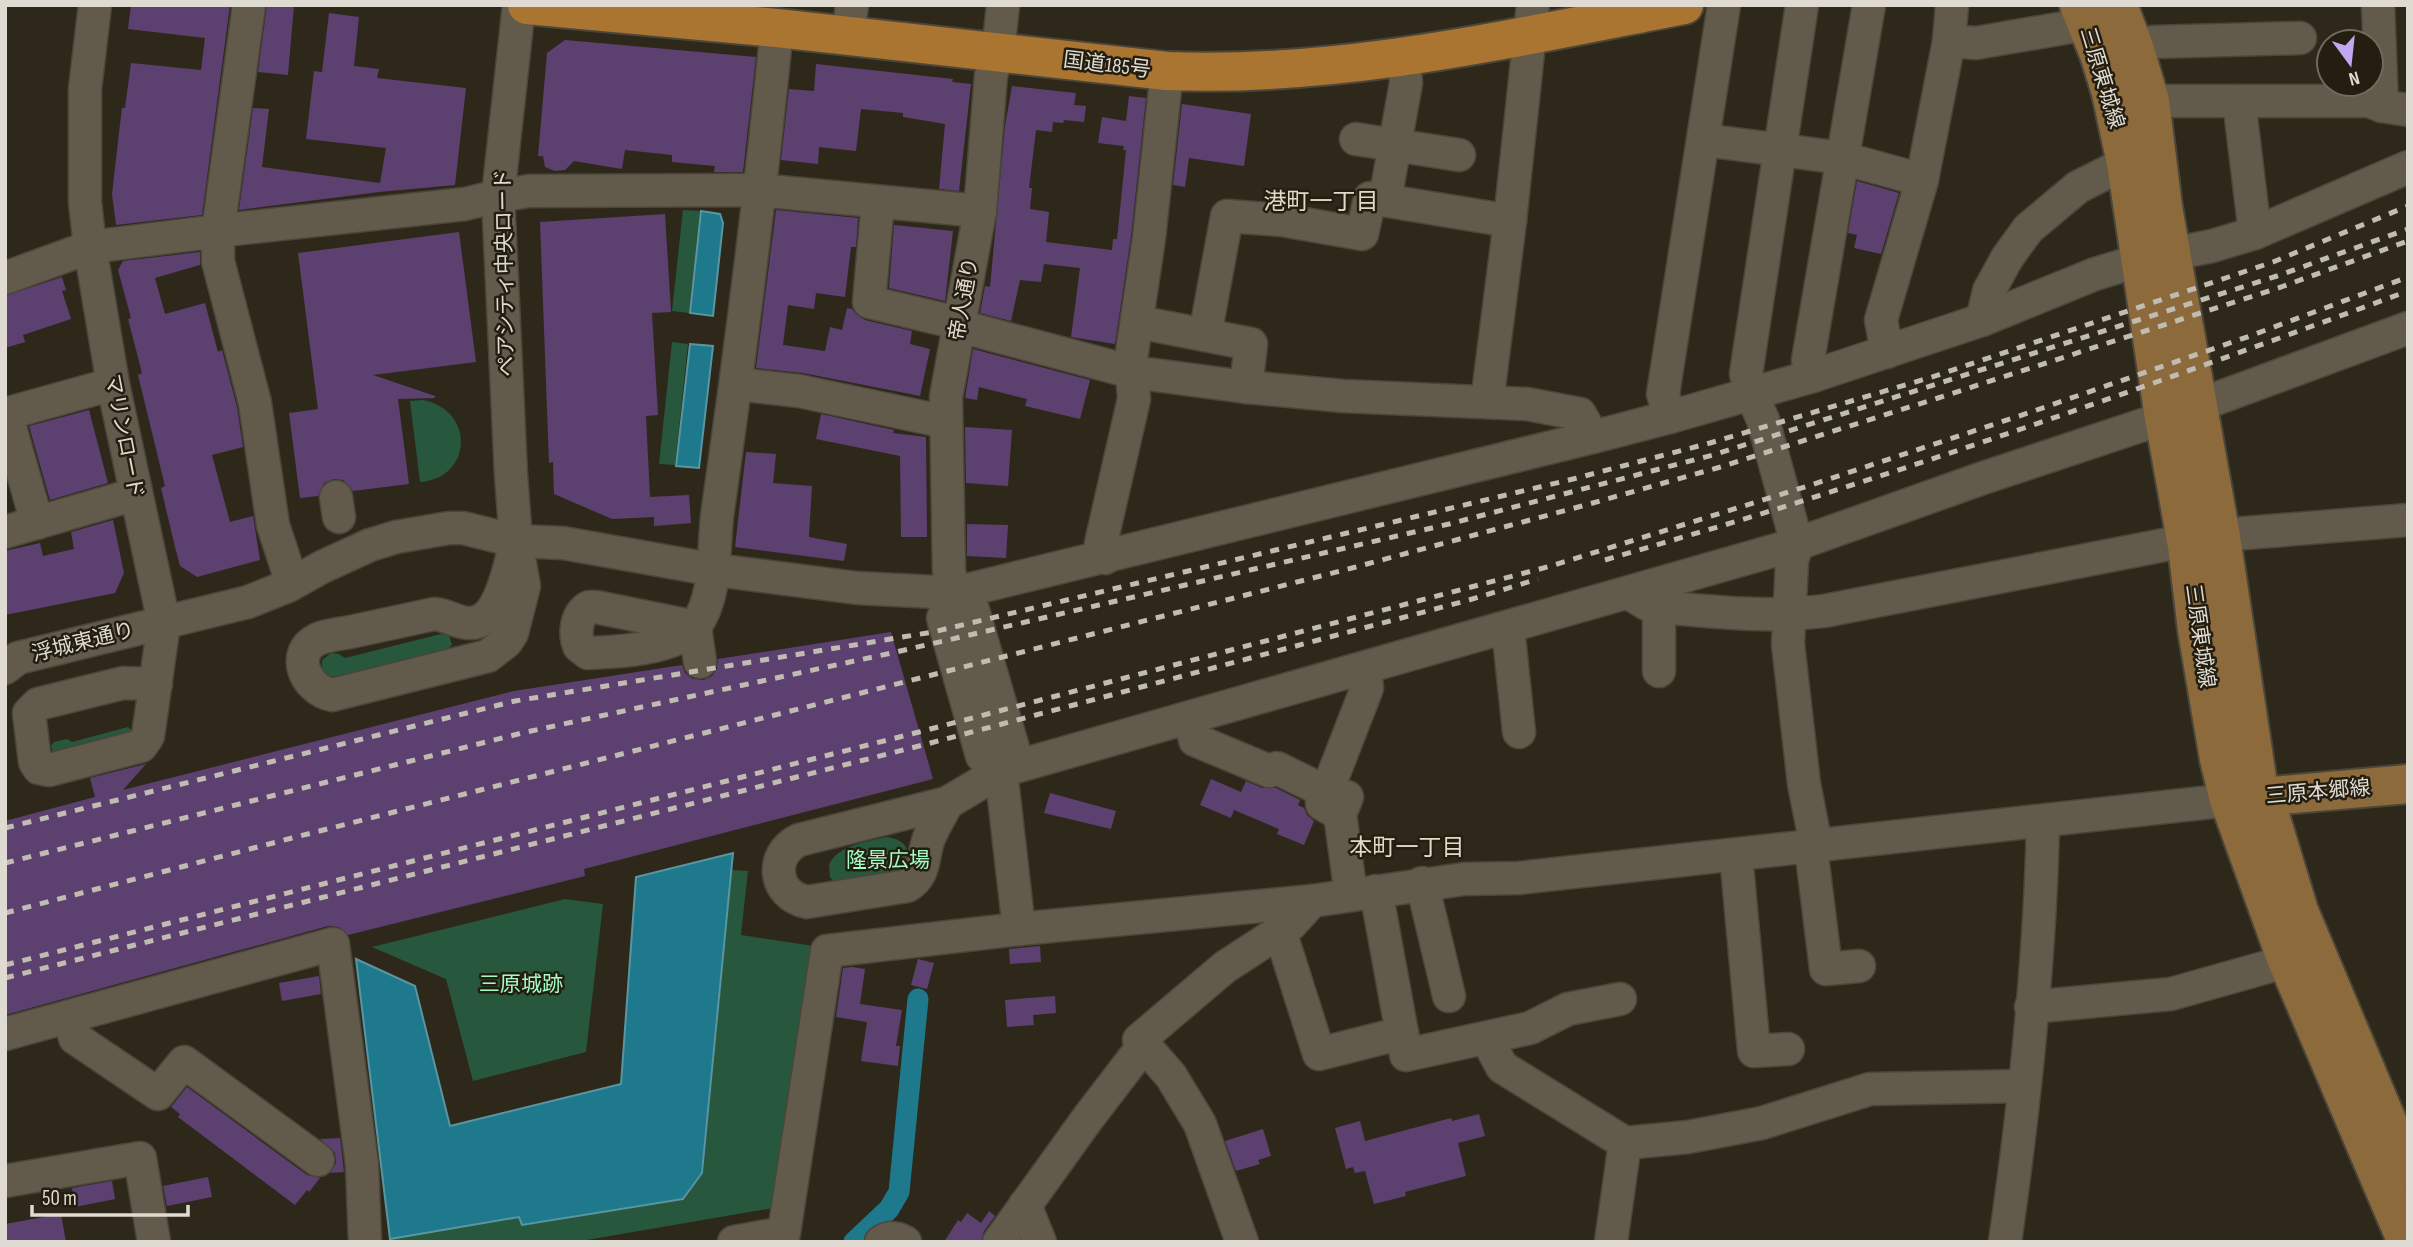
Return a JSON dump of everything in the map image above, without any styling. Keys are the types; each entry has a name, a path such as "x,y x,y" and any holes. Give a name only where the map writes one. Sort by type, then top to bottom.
{"highway":[{"name":"国道185号","path":"527,5 777,28 850,21 998,52 1167,71 1262,72 1404,57 1531,20 1684,5"}],"main road":[{"name":"三原東城線","path":"2112,17 2150,102 2156,257 2244,799 2286,958 2407,1242"},
{"name":"三原東城線","path":"2112,17 2111,93 2126,163 2156,257"},
{"name":"三原本郷線","path":"2244,799 2408,784"},
{"name":"三原東城線","path":"2244,799 2272,822 2299,911 2408,1171"}],"street":[{"name":"マリンロード","path":"95,5 85,89 85,202 113,384 164,622 156,684"},
{"path":"249,5 218,231 218,261 255,403 273,525 292,583"},
{"name":"ペアシティ中央ロード","path":"516,541 498,196 519,5"},
{"name":"帝人通り","path":"955,593 949,572 946,397 980,211 991,75 998,52 1003,5"},
{"path":"1670,418 1663,394 1724,5"},
{"path":"1802,5 1746,374 1763,420 1797,544 1792,561 1789,657 1804,784 1816,845 1812,856 1826,970 1859,966"},
{"path":"1813,376 1808,360 1868,5"},
{"path":"1887,352 1881,320 1922,180 1950,41 1952,5"},
{"path":"2150,102 2370,101 2395,108 2378,5"},
{"path":"1950,41 1976,43 2112,17 2153,42 2300,38"},
{"path":"1487,402 1510,221 1531,20"},
{"path":"700,662 695,627 704,614 715,570 713,539 736,384 777,28"},
{"path":"1385,200 1406,83 1404,57"},
{"path":"1105,558 1101,543 1134,399 1131,359 1149,238 1167,71"},
{"path":"2239,101 2255,233"},
{"path":"1356,139 1459,155"},
{"path":"1704,141 1842,158 1922,180"},
{"path":"1982,320 1989,291 2007,258 2028,229 2078,187 2126,163"},
{"name":"浮城東通り","path":"5,668 18,658 248,602 357,550 396,537 463,528 516,541 563,543 715,570 857,589 955,593 1670,418 1813,376 1982,320 2095,274 2255,233 2408,167"},
{"path":"5,278 90,247 465,205 529,191 758,190 980,211"},
{"path":"1205,335 1227,216 1282,220 1363,234 1370,198 1510,221"},
{"path":"878,202 869,302 945,320 1132,372 1343,396 1527,404 1580,414 1593,437"},
{"path":"1138,322 1251,344 1246,387"},
{"path":"947,803 929,840 921,873 907,887 807,902 794,898 781,884 778,871 780,858 788,847 799,840 947,803 1000,771 1797,544 2181,412 2408,328"},
{"path":"37,523 6,414 113,384"},
{"path":"736,384 799,391 946,422"},
{"path":"5,532 136,495"},
{"path":"1629,593 1647,604 1659,607 1754,616 1790,615 1824,611 2233,534 2408,520"},
{"path":"516,541 524,586 512,633 498,650 488,656 332,695 318,691 309,681 304,668 305,655 318,639 434,614 444,614 470,624 488,617 506,582 516,541"},
{"path":"955,593 943,618 982,757 1000,771 1019,929"},
{"path":"1659,607 1657,653 1660,671"},
{"path":"1508,628 1519,732"},
{"path":"1365,668 1367,688 1338,801 1406,1055 1530,1028 1568,1009 1620,999"},
{"path":"1190,718 1195,740 1269,771 1277,768 1338,801"},
{"path":"734,1242 783,1238 827,951 1019,929 1312,901 1422,883 1519,878 2244,799"},
{"path":"2005,1242 2019,1145 2041,894 2043,822"},
{"path":"1737,855 1754,1051 1788,1049"},
{"path":"1422,883 1449,996"},
{"path":"1242,1242 1200,1124 1171,1076 1139,1040 1199,987 1238,957 1280,931 1312,901"},
{"path":"1280,931 1319,1054 1402,1033"},
{"path":"5,1034 333,944 362,1165 365,1242"},
{"path":"2031,1007 2171,994 2274,965 2286,958"},
{"path":"69,1017 75,1038 158,1094 184,1062 318,1160"},
{"path":"1487,1039 1502,1067 1625,1143 1688,1137 1762,1123 1870,1089 2024,1086"},
{"path":"999,1242 1144,1045"},
{"path":"1611,1242 1625,1143"},
{"path":"5,1181 139,1158 154,1242"},
{"path":"1025,1205 1040,1242"},
{"path":"881,1242 888,1237 905,1242"}],"green space":[{"path":"683,210 700,211 689,313 672,311"},
{"path":"672,342 688,344 675,465 659,464"},
{"path":"423,400 440,406 452,416 459,429 461,443 458,457 450,469 437,478 420,482 410,401"},
{"path":"441,634 449,635 452,645 446,650 336,677 325,675 322,668 322,660 331,653 345,658"},
{"path":"128,727 134,732 53,753 51,746 54,742 67,739 72,742"},
{"name":"隆景広場","path":"886,837 899,841 906,848 909,858 908,871 838,886 830,877 829,865 839,853 853,845"},
{"path":"732,870 748,871 741,935 814,946 779,1207 575,1242 390,1242 390,1239 520,1217 523,1225 684,1200 703,1173"},
{"name":"三原城跡","path":"565,899 603,904 586,1052 473,1081 446,979 372,947"}],"water":[{"path":"701,211 720,214 723,223 713,316 690,313"},
{"path":"690,344 713,346 699,468 676,466"},
{"path":"733,853 702,1173 683,1199 522,1225 519,1217 390,1239 356,959 415,986 450,1126 621,1084 636,877"}],"building":[{"path":"131,5 230,5 202,215 116,225 112,194 122,108 125,108 131,63 201,70 205,38 128,29"},
{"path":"267,5 294,5 288,75 258,72"},
{"path":"329,13 359,17 354,66 379,69 377,78 466,88 455,185 239,210 253,108 269,109 262,167 380,183 386,148 306,139 314,71 322,72"},
{"path":"565,40 756,57 743,172 714,172 715,166 672,162 672,155 625,150 622,169 574,161 565,170 555,171 545,167 543,156 538,156 547,53"},
{"path":"816,64 953,79 952,82 971,84 959,191 939,189 945,124 903,117 903,113 861,109 856,151 819,147 818,164 781,160 789,89 814,91"},
{"path":"1012,86 1076,93 1074,105 1086,106 1084,122 1064,120 1063,123 1053,122 1052,132 1036,130 1029,188 1032,188 1030,209 1049,212 1046,242 1112,250 1113,239 1117,239 1126,150 1123,150 1124,146 1098,143 1102,117 1126,121 1129,96 1146,98 1131,236 1115,344 1071,337 1080,268 1044,264 1041,282 1020,280 1011,321 980,313 985,286 990,287 1005,126"},
{"path":"1182,104 1251,114 1244,166 1189,158 1185,187 1173,185"},
{"path":"1857,181 1899,193 1881,254 1854,248 1857,235 1848,233"},
{"path":"776,210 858,218 856,247 851,247 845,297 816,293 814,309 788,305 783,345 825,351 830,327 842,330 847,308 865,320 912,331 910,344 930,349 920,396 803,373 756,368"},
{"path":"665,214 671,312 652,313 658,415 646,416 650,497 689,495 691,523 654,526 654,517 612,519 554,494 553,462 549,463 540,222"},
{"path":"894,225 953,231 945,301 889,288"},
{"path":"459,232 476,362 373,375 435,396 398,399 409,484 353,491 343,480 334,479 324,483 318,496 300,498 289,413 318,409 298,253"},
{"path":"200,252 200,265 155,278 165,314 205,303 218,352 222,350 237,407 243,447 212,455 230,522 253,516 260,560 197,577 180,566 175,547 161,488 165,486 138,375 142,373 128,319 131,318 118,270 123,261"},
{"path":"62,277 66,290 62,291 71,319 23,335 25,342 5,348 5,296"},
{"path":"973,349 1090,380 1080,419 1025,406 1027,399 979,387 977,400 965,398"},
{"path":"89,410 108,483 50,500 29,426"},
{"path":"821,414 894,430 893,433 926,437 927,537 901,537 900,456 816,439"},
{"path":"965,427 1012,430 1008,486 966,483"},
{"path":"746,452 776,454 773,483 812,486 809,537 847,544 844,561 735,547"},
{"path":"113,520 124,573 115,593 5,615 5,551 40,543 43,556 74,549 71,532"},
{"path":"967,524 1008,525 1006,558 967,556"},
{"path":"891,632 933,779 584,869 585,876 348,935 339,927 328,926 5,1015 5,821 95,797 90,778 146,764 123,790 514,691 682,665 685,673 693,679 703,680 712,676 717,669 718,659"},
{"path":"1211,779 1241,792 1246,781 1262,788 1276,788 1300,800 1298,805 1304,808 1314,821 1304,845 1277,834 1279,829 1234,810 1231,818 1200,805"},
{"path":"1050,793 1116,811 1111,829 1044,813"},
{"path":"1040,946 1041,962 1010,964 1009,949"},
{"path":"918,959 934,963 927,989 911,985"},
{"path":"843,968 865,969 860,1004 902,1010 896,1046 900,1046 898,1066 861,1061 867,1022 836,1017"},
{"path":"319,976 321,994 282,1001 279,983"},
{"path":"1055,996 1056,1013 1033,1015 1034,1025 1007,1027 1005,1000"},
{"path":"187,1087 307,1175 320,1178 295,1205 178,1117 180,1114 171,1107"},
{"path":"1479,1114 1485,1136 1458,1143 1466,1176 1405,1192 1406,1196 1374,1204 1365,1171 1355,1173 1353,1167 1346,1169 1335,1128 1360,1121 1365,1141 1451,1118 1452,1121"},
{"path":"1263,1129 1271,1156 1258,1160 1260,1164 1236,1171 1225,1141"},
{"path":"340,1138 344,1172 330,1173 336,1163 335,1153 320,1139"},
{"path":"208,1177 212,1197 167,1206 163,1186"},
{"path":"112,1181 115,1199 75,1207 72,1188"},
{"path":"989,1211 995,1216 984,1231 981,1242 944,1242 958,1220 961,1222 967,1213 981,1223"},
{"path":"61,1214 66,1242 5,1242 5,1224"}],"waterway":[{"path":"854,1242 889,1209 899,1192 918,999"}],"railway":[{"path":"5,828 515,701 933,632 1573,479 1710,443 1932,377 2273,262 2408,206"},
{"path":"5,863 522,733 896,652 1449,524 1713,455 2277,276 2408,229"},
{"path":"5,913 1352,568 1582,506 1717,468 1938,398 2281,287 2408,241"},
{"path":"5,965 919,732 1551,566 1811,485 2028,413 2250,336 2408,277"},
{"path":"1605,560 1966,448 2408,291"},
{"path":"5,978 923,745 1469,600 1538,579"}],"district":[{"name":"港町一丁目","path":"1321,202"},
{"name":"本町一丁目","path":"1407,848"}]}
